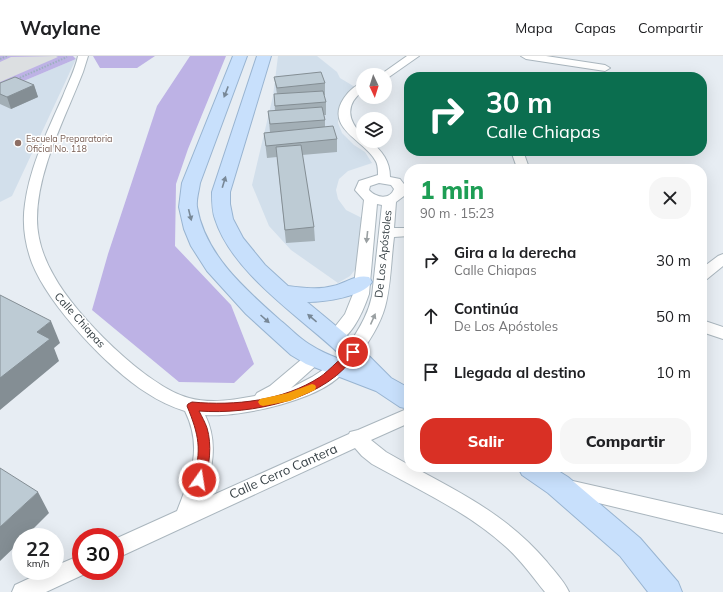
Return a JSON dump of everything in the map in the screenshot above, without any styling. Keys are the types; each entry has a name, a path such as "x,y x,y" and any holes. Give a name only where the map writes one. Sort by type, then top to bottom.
{"main road":[{"path":"240,56 191,183 188,199 192,222 201,246 214,266 260,314 299,349 314,358 345,360 404,397"},
{"path":"264,56 221,192 221,206 224,221 242,251 260,272 335,337 345,360"},
{"path":"284,293 317,296 331,295 362,282"},
{"name":"De Los Apóstoles","path":"314,358 335,337"},
{"path":"538,472 558,485 630,547 667,592"}],"street":[{"name":"Calle Chiapas","path":"83,56 40,171 32,197 30,220 36,254 45,277 62,302 94,337 140,381 170,399 192,406 217,408 290,397 308,389 345,360"},
{"path":"392,70 414,56"},
{"path":"526,56 605,68"},
{"path":"356,91 347,102 345,118 348,126 381,159 390,180"},
{"path":"398,198 371,199 363,194 362,190 364,184 372,180 390,180 404,176"},
{"name":"De Los Apóstoles","path":"345,360 367,331 377,309 380,296 387,233 401,188 390,180"},
{"name":"De Los Apóstoles","path":"335,337 344,328 357,308 361,294 371,199"},
{"path":"387,233 404,232"},
{"path":"707,272 723,259"},
{"path":"707,328 723,333"},
{"name":"Calle Chiapas","path":"251,404 276,391 314,358"},
{"path":"186,515 203,465 204,447 202,429 192,406"},
{"name":"Calle Cerro Cantera","path":"124,545 357,437 404,417"},
{"path":"357,437 369,451 379,458 468,508 511,538 534,561 558,592"},
{"path":"558,485 723,524"},
{"path":"23,592 72,569"}],"path":[{"path":"0,59 7,56"},
{"path":"14,80 72,56"}],"shaded area":[{"path":"0,56 73,56 76,59 0,91"},
{"path":"93,56 155,56 137,68 100,68"},
{"path":"190,56 226,56 188,149 176,184 175,246 231,305 254,364 234,383 179,382 92,310 108,254 157,106"},
{"path":"278,56 317,56 337,72 340,78 355,87 346,96 339,110 338,123 342,133 356,148 365,152 372,163 348,171 339,179 336,190 338,199 346,210 364,219 358,266 350,276 338,283 291,250 269,226 252,185 273,96"},
{"path":"11,57 58,57 0,82 0,62"},
{"name":"Escuela Preparatoria Oficial No. 118","path":"76,59 12,196 0,202 0,91"}],"building":[{"path":"321,72 325,83 277,88 274,77"},
{"path":"15,77 34,85 7,97 0,94 0,83"},
{"path":"323,91 326,102 275,106 274,94"},
{"path":"322,107 325,120 270,124 268,111"},
{"path":"333,126 337,139 266,146 264,133"},
{"path":"301,145 314,227 285,230 276,147"},
{"path":"0,295 51,321 37,332 50,339 0,378"},
{"path":"0,468 38,492 0,527"}],"slow traffic":[{"path":"263,402 290,397 312,387"}],"place":[{"name":"Escuela Preparatoria Oficial No. 118","path":"18,143"}],"route":[{"path":"199,480 203,465 204,447 202,429 192,406 205,408 236,407 290,397 317,385 326,379 344,363 353,352"}]}
